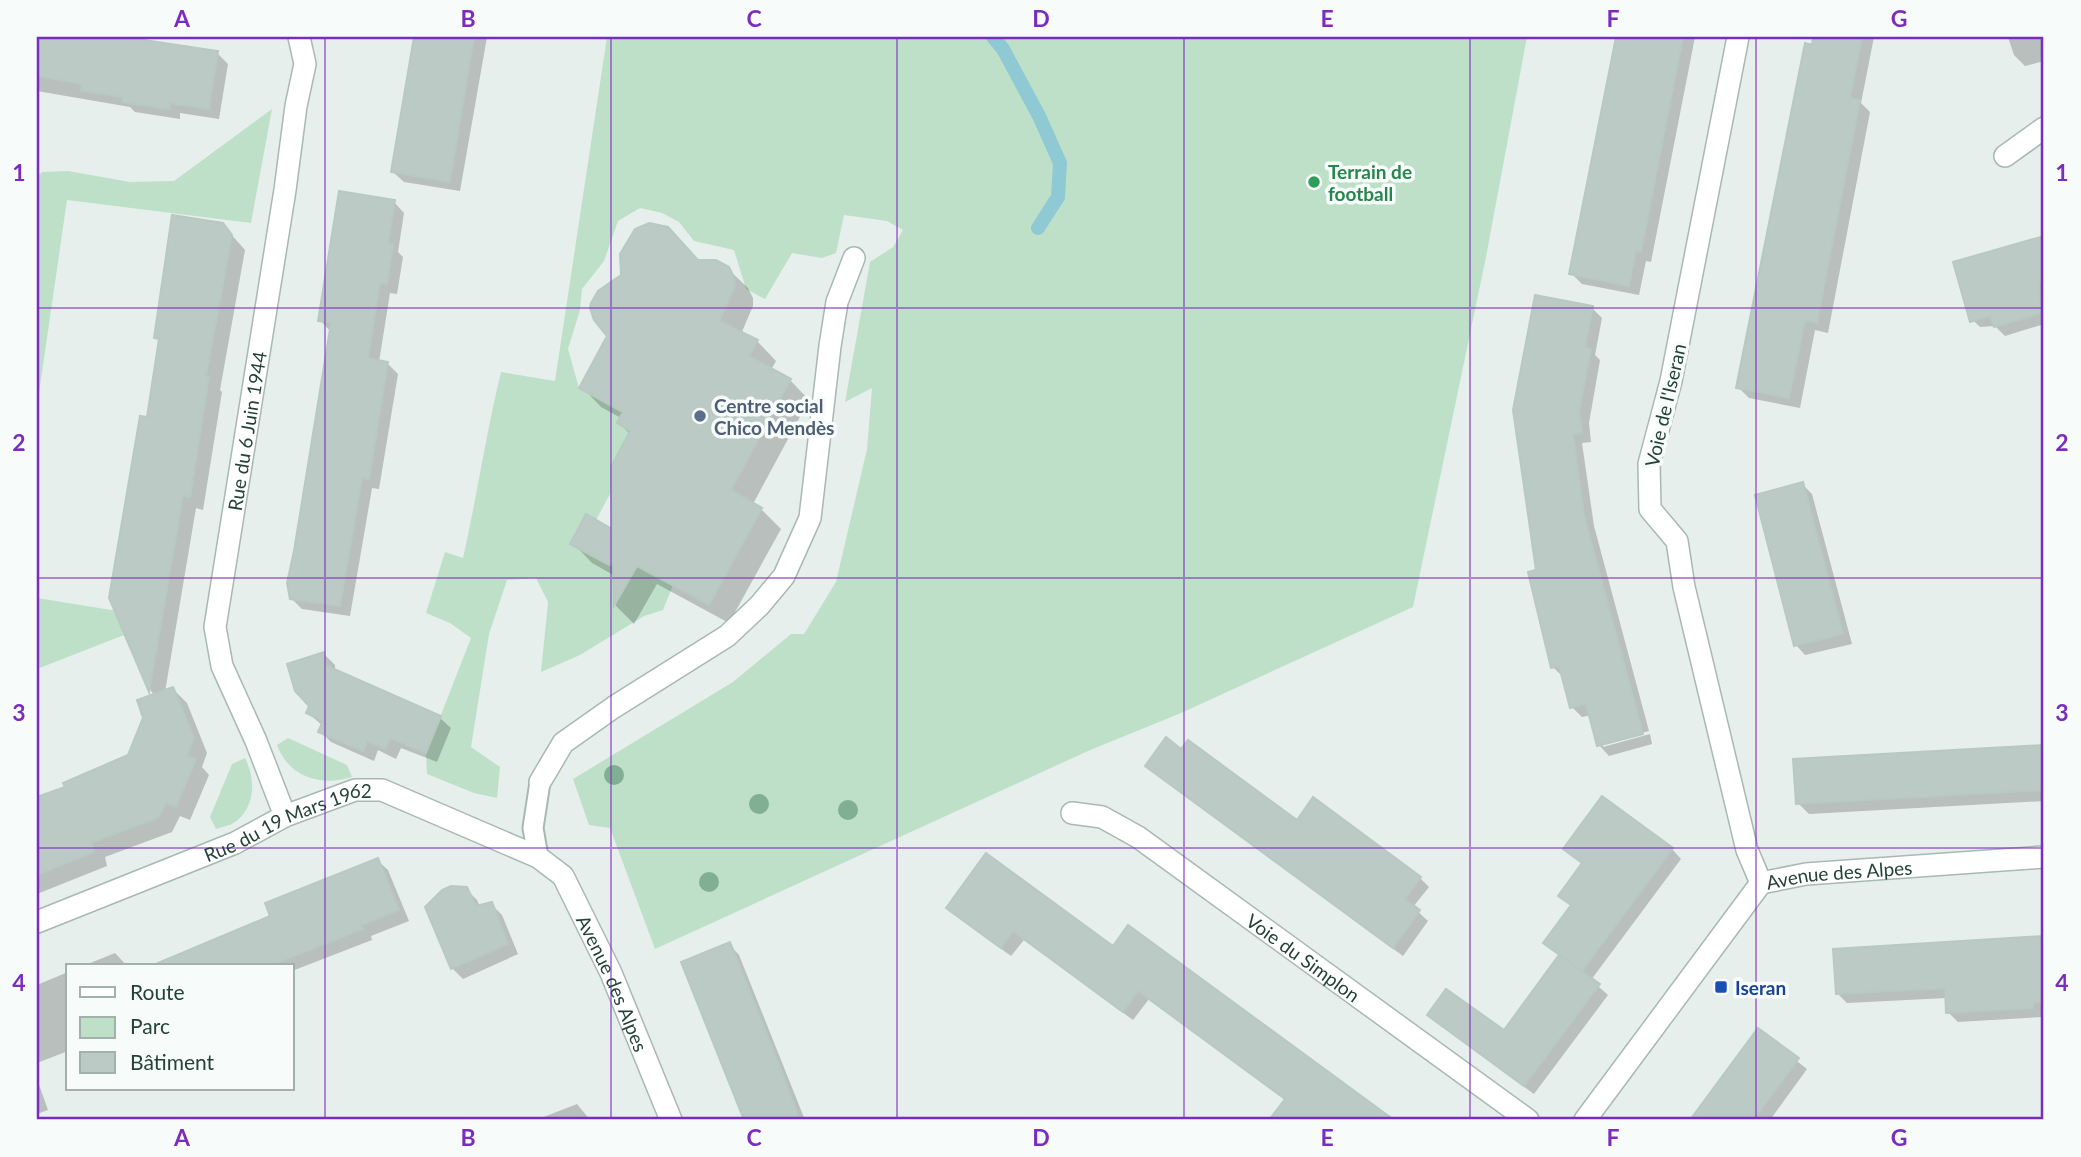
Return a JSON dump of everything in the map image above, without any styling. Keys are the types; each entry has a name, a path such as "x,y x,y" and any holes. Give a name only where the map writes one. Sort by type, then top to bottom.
{"street":[{"name":"Rue du 6 Juin 1944","path":"285,816 256,741 222,666 215,627 296,106 306,64 299,37"},
{"name":"Voie de l'Iseran","path":"1738,37 1671,381 1648,464 1650,509 1677,541 1684,587 1744,836 1761,883"},
{"path":"2005,156 2044,128"},
{"path":"540,782 563,743 727,636 759,606 784,576 810,518 837,302 854,258"},
{"name":"Rue du 19 Mars 1962","path":"37,922 234,843 285,816 355,790 382,790 538,857"},
{"name":"Voie du Simplon","path":"1072,814 1102,817 1138,837 1528,1120"},
{"name":"Avenue des Alpes","path":"538,857 563,876 611,973 671,1120"},
{"name":"Avenue des Alpes","path":"1585,1120 1761,883 1806,874 2044,857"}],"lane":[{"path":"538,857 533,828 540,782"}],"green space":[{"path":"607,37 1527,37 1486,257 1413,607 1181,713 1088,751 655,949 610,828 589,825 573,779 733,682 791,634 804,634 836,582 867,449 872,388 845,402 870,262 893,247 903,230 887,221 844,215 836,253 822,258 792,253 765,299 746,289 734,250 694,241 679,222 662,213 640,208 618,221 604,261 582,289 580,310 568,349 579,388 637,420 611,467 611,475 616,483 596,520 587,514 571,544 632,575 637,566 673,585 663,610 644,616 580,655 541,672 548,602 536,578 507,580 489,634 471,747 500,767 497,798 474,793 427,774 426,753 471,638 450,623 426,613 445,552 463,558 501,372 555,381"},
{"path":"272,109 251,223 67,200 37,407 37,177 42,172 68,171 130,182 174,181"},
{"path":"37,598 161,618 158,644 133,655 124,635 37,669"},
{"path":"288,738 347,765 352,777 317,780 298,772 282,756 277,745"},
{"path":"245,758 252,784 250,803 240,818 232,824 216,829 210,817 232,764"}],"building":[{"path":"37,37 124,37 218,51 209,109 170,103 169,109 122,102 123,97 81,91 82,84 37,76"},
{"path":"414,37 474,37 450,182 391,172"},
{"path":"1616,37 1683,37 1641,252 1636,251 1629,286 1569,274"},
{"path":"1813,37 1862,37 1850,98 1860,100 1817,323 1805,320 1789,398 1736,388 1805,43 1812,45"},
{"path":"339,191 395,200 388,244 393,244 387,284 380,283 368,358 388,362 369,479 362,478 340,606 290,599 287,583 331,323 318,321"},
{"path":"172,215 223,223 232,235 206,376 209,377 190,497 183,496 149,692 109,598 140,416 147,417 159,339 154,338"},
{"name":"Centre social Chico Mendès","path":"649,223 668,227 698,260 716,260 729,267 735,286 719,321 758,340 749,356 791,379 731,490 762,508 709,605 637,566 614,606 613,558 609,565 570,544 586,514 612,529 611,467 630,431 617,423 623,412 579,388 607,336 594,320 591,303 598,291 621,275 620,254 635,229"},
{"path":"2044,236 2044,282 2039,284 2041,313 1994,327 1990,316 1970,322 1953,262"},
{"path":"1535,295 1593,306 1585,347 1591,349 1579,412 1582,433 1573,434 1584,515 1643,734 1597,746 1586,704 1570,708 1559,666 1551,668 1528,572 1536,570 1513,410"},
{"path":"1803,482 1843,634 1794,646 1755,495"},
{"path":"324,652 325,665 441,716 426,753 390,738 385,749 367,741 363,751 318,732 323,721 306,713 309,706 295,691 287,664"},
{"path":"173,687 194,738 187,756 196,759 176,807 166,803 158,818 92,842 94,852 37,875 37,797 65,787 63,783 128,755 143,718 137,700"},
{"path":"1166,737 1181,749 1188,740 1297,820 1313,797 1421,877 1405,899 1420,910 1393,948 1145,766"},
{"path":"2044,745 2044,790 1796,804 1793,759"},
{"path":"1602,796 1673,848 1582,971 1543,943 1571,905 1558,896 1582,863 1563,849"},
{"path":"986,853 1113,946 1128,925 1394,1120 1269,1120 1285,1099 1138,991 1123,1012 1013,931 1001,948 946,908"},
{"path":"378,858 399,910 361,925 363,929 274,964 156,964 270,916 265,903"},
{"path":"451,886 467,887 476,906 492,902 508,944 451,969 425,907 442,890"},
{"path":"2044,936 2044,1002 2033,1002 2033,1008 1946,1013 1945,988 1836,994 1833,949"},
{"path":"730,942 800,1120 744,1120 681,962"},
{"path":"1559,955 1600,984 1524,1086 1427,1015 1446,989 1504,1030"},
{"path":"1758,1028 1799,1058 1753,1120 1690,1120"}],"waterway":[{"path":"993,37 1003,49 1039,116 1060,163 1058,197 1038,228"}],"place":[{"name":"Terrain de football","path":"1314,182"},
{"name":"Centre social Chico Mendès","path":"700,416"},
{"name":"Iseran","path":"1721,987"}]}
